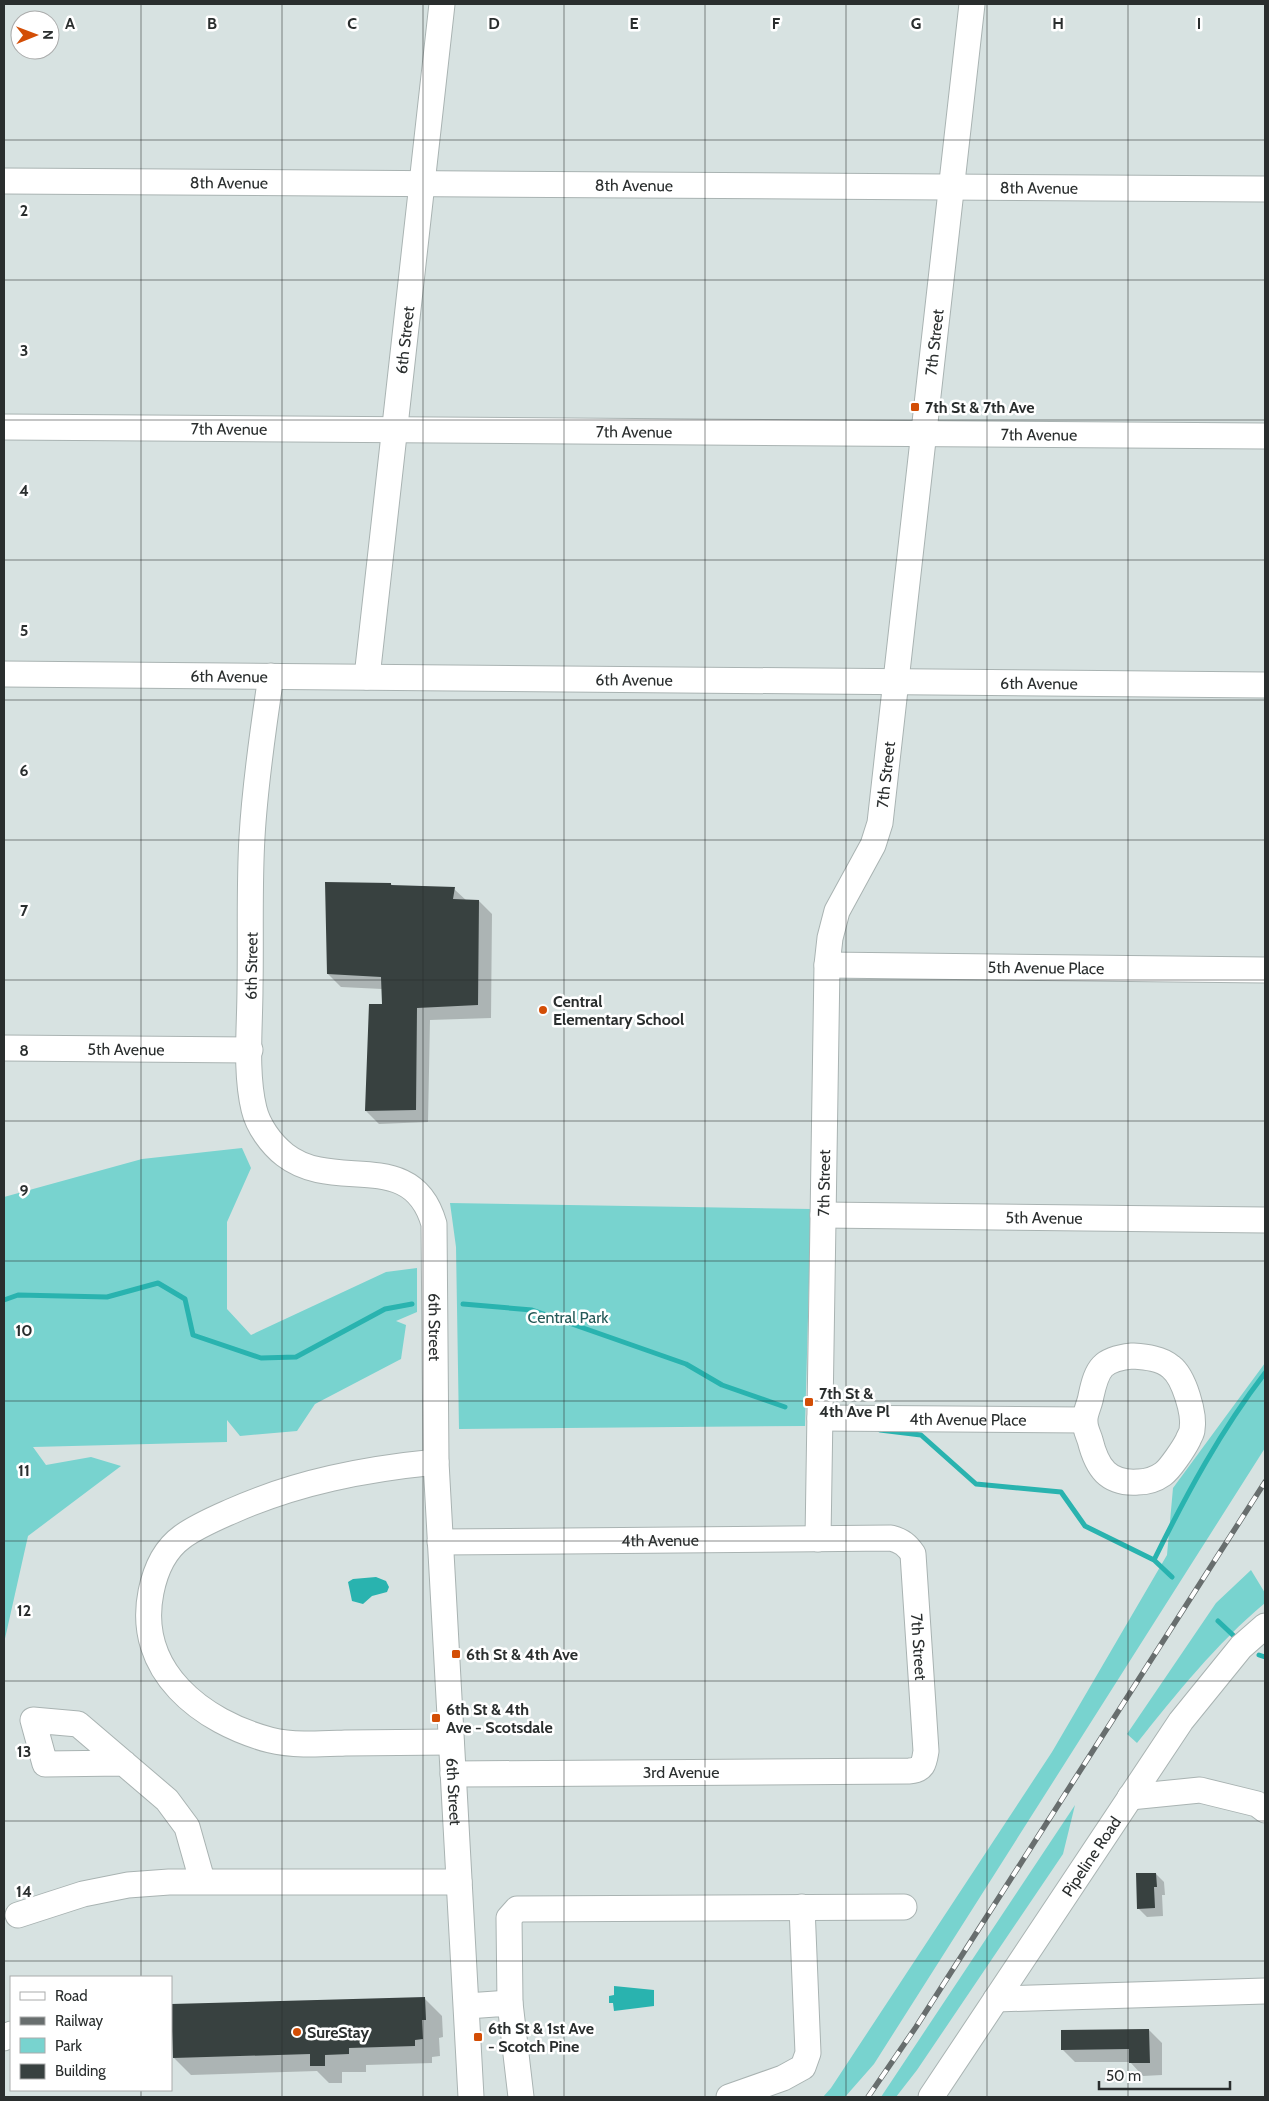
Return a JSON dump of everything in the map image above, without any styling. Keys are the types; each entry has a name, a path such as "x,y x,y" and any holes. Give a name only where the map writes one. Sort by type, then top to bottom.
{"street":[{"name":"6th Street","path":"367,677 442,4"},
{"name":"7th Street","path":"818,1539 827,965 830,938 837,911 873,845 880,823 972,4"},
{"name":"8th Avenue","path":"4,182 1265,189"},
{"name":"7th Avenue","path":"4,427 1265,436"},
{"name":"6th Avenue","path":"4,674 1265,685"},
{"name":"6th Street","path":"271,676 252,837 250,1050 251,1090 254,1110 262,1129 285,1155 303,1166 320,1171 397,1179 411,1186 423,1197 430,1209 434,1224 436,1247 436,1462 471,2097"},
{"name":"5th Avenue Place","path":"827,965 1265,970"},
{"name":"5th Avenue","path":"4,1048 250,1050"},
{"name":"5th Avenue","path":"823,1215 1265,1220"},
{"path":"1132,1356 1154,1359 1170,1365 1180,1375 1187,1394 1192,1430 1186,1443 1164,1474 1145,1482 1117,1482 1105,1473 1097,1462 1084,1420 1090,1406 1095,1379 1103,1365 1115,1358 1132,1356"},
{"name":"4th Avenue Place","path":"820,1418 1084,1420"},
{"path":"436,1462 388,1467 304,1484 252,1502 203,1524 180,1538 166,1554 155,1574 150,1597 149,1618 152,1644 161,1667 199,1708 235,1729 272,1740 306,1744 451,1742"},
{"name":"7th Street","path":"880,1538 900,1540 907,1545 913,1554 926,1751 921,1768 909,1771"},
{"name":"4th Avenue","path":"440,1542 880,1538"},
{"name":"Pipeline Road","path":"931,2097 1181,1721 1241,1647 1265,1626"},
{"path":"124,1764 167,1800 186,1827 202,1880"},
{"name":"3rd Avenue","path":"453,1774 909,1771"},
{"path":"1130,1797 1200,1790 1257,1804 1265,1810"},
{"path":"18,1915 83,1894 128,1885 202,1880 459,1882"},
{"path":"729,2097 784,2078 803,2067 808,2054 802,1907"},
{"path":"521,2097 510,2003 509,1918 517,1909 904,1907"},
{"path":"996,1999 1265,1991"},
{"path":"467,2006 510,2003"}],"green space":[{"path":"242,1148 251,1168 227,1222 227,1309 251,1335 386,1272 417,1268 417,1312 396,1321 406,1325 401,1359 315,1404 297,1431 240,1436 227,1420 227,1442 33,1447 46,1465 91,1457 121,1466 28,1536 4,1643 4,1197 142,1159"},
{"name":"Central Park","path":"450,1203 811,1209 805,1426 459,1429 456,1247"},
{"path":"1265,1363 1265,1448 874,2064 845,2097 823,2097 831,2088 1052,1752 1167,1555 1173,1488"},
{"path":"1251,1570 1265,1593 1265,1603 1214,1652 1137,1743 1127,1734 1216,1603"},
{"path":"1075,1805 1063,1854 917,2070 896,2097 881,2097"}],"shaded area":[{"path":"376,1577 386,1581 389,1587 387,1592 372,1596 363,1604 352,1601 348,1582 353,1579"},
{"path":"614,1986 654,1990 654,2006 614,2011 613,2003 609,2003 609,1996 614,1995"}],"building":[{"path":"325,882 391,883 391,885 455,887 453,899 479,900 478,1005 417,1008 416,1110 365,1111 369,1004 382,1004 381,977 327,974"},
{"path":"1136,1873 1156,1873 1157,1887 1154,1887 1155,1908 1137,1909"},
{"name":"SureStay","path":"425,1997 426,2020 422,2020 423,2039 415,2040 415,2046 349,2048 349,2054 325,2055 325,2066 310,2066 310,2054 173,2058 172,2004"},
{"path":"1149,2029 1150,2063 1129,2063 1129,2049 1061,2050 1061,2030"}],"waterway":[{"path":"4,1300 18,1295 107,1297 158,1283 185,1299 193,1335 261,1358 296,1357 385,1309 412,1304"},
{"path":"463,1304 532,1310 686,1364 722,1385 785,1407"},
{"path":"1154,1560 1219,1440 1265,1373"},
{"path":"880,1430 921,1435 976,1484 1061,1492 1085,1526 1154,1560 1172,1577"},
{"path":"1218,1621 1235,1637"},
{"path":"1259,1655 1265,1657"}],"railway":[{"path":"868,2097 916,2027 1265,1482"}],"place":[{"name":"7th St & 7th Ave","path":"915,407"},
{"name":"Central Elementary School","path":"543,1010"},
{"name":"7th St & 4th Ave Pl","path":"809,1402"},
{"name":"6th St & 4th Ave","path":"456,1654"},
{"name":"6th St & 4th Ave - Scotsdale","path":"436,1718"},
{"name":"SureStay","path":"297,2032"},
{"name":"6th St & 1st Ave - Scotch Pine","path":"478,2037"}]}
